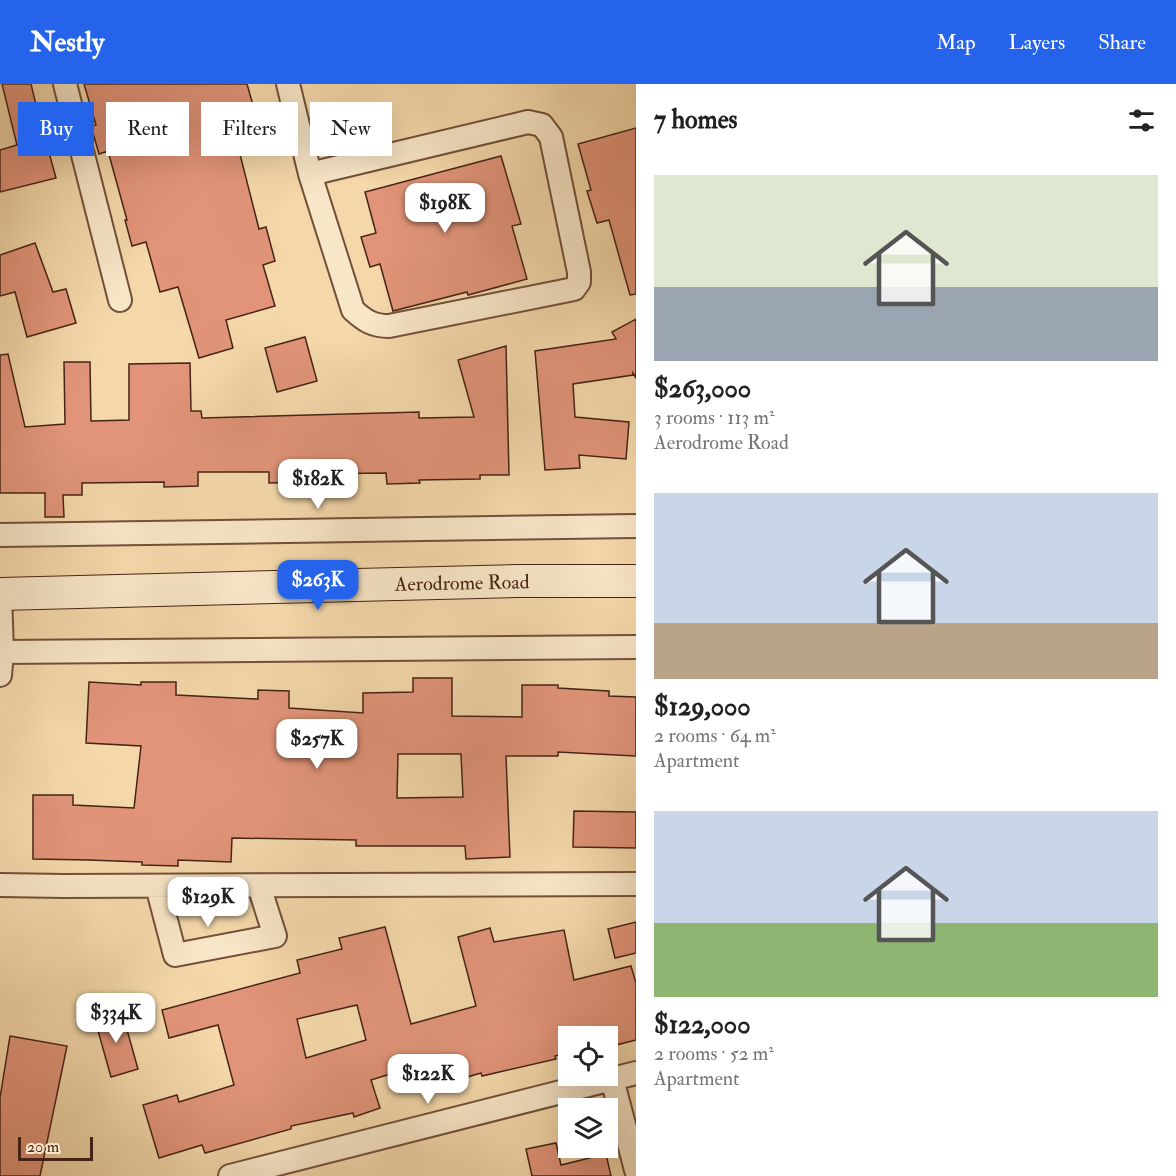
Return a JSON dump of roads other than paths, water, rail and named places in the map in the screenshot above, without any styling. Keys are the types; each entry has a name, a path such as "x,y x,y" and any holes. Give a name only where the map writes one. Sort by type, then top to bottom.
{"street":[{"path":"65,84 120,300"},
{"path":"288,84 310,174 353,310 363,320 375,326 389,326 574,289 579,282 579,272 551,137 542,125 528,122 310,174"},
{"path":"0,535 636,526"},
{"name":"Aerodrome Road","path":"0,594 517,581 636,581"},
{"path":"0,594 0,675"},
{"path":"1,652 636,647"},
{"path":"0,885 636,884"},
{"path":"157,886 175,955 275,936 259,886"},
{"path":"618,1078 636,1073"},
{"path":"230,1176 584,1086"},
{"path":"614,1086 636,1170"}]}
